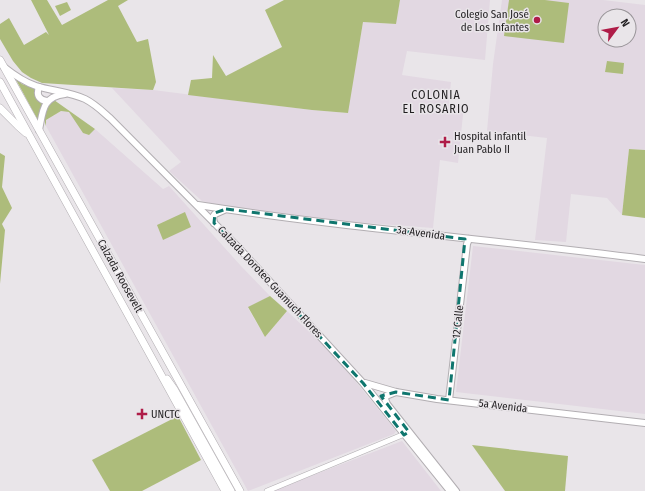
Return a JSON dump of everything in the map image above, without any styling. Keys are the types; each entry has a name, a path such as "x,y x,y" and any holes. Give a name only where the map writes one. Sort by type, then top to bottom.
{"highway":[{"name":"Calzada Roosevelt","path":"1,63 240,491"},
{"name":"Calzada Roosevelt","path":"0,82 225,491"},
{"path":"0,108 29,135"},
{"path":"86,238 95,246 100,247 101,244 96,234"},
{"path":"156,367 174,389 231,491"}],"main road":[{"name":"Calzada Doroteo Guamuch Flores","path":"1,63 23,81 39,87 70,94 84,99 101,110 198,205 237,246 363,383 456,491"},
{"path":"39,87 39,97 47,101"},
{"path":"39,130 44,107 47,101 55,96 70,94"},
{"name":"3a Avenida","path":"198,205 467,241 645,259"},
{"path":"214,223 213,218 215,214 226,209"},
{"name":"12 Calle","path":"449,400 467,241"},
{"name":"5a Avenida","path":"363,383 396,392 449,400 645,423"},
{"name":"Calzada Doroteo Guamuch Flores","path":"396,392 387,395 385,401 450,491"}],"street":[{"path":"267,491 407,433"}],"highlighted area":[{"path":"226,209 465,239 449,400 396,392 381,396 409,432 404,435 363,383 214,223 215,213"}],"shaded area":[{"path":"400,0 490,0 485,60 407,51 402,75 451,82 449,103 464,105 458,163 440,160 433,228 249,213 202,201 169,171 181,162 112,88 153,90 347,113 363,22 395,24"},
{"path":"502,0 603,0 645,5 645,150 629,149 622,215 607,198 571,194 566,242 535,240 547,138 487,131 493,64"},
{"path":"61,111 70,112 83,133 89,135 95,129 163,189 169,186 270,296 248,308 265,337 287,311 334,355 396,431 394,434 248,491 46,126 46,120"},
{"path":"473,246 645,265 645,414 456,392"},
{"path":"402,441 441,491 273,491 285,486"}],"green space":[{"path":"31,0 47,0 62,25 108,0 128,0 118,6 137,42 148,39 156,82 153,90 42,83 22,72 13,61 0,39 0,24 9,18 24,45 46,32 49,35"},
{"path":"284,0 400,0 396,24 363,22 348,113 188,95 191,80 212,78 213,55 226,76 282,47 265,10"},
{"name":"Colegio San José de Los Infantes","path":"509,0 545,0 569,3 564,43 504,36"},
{"path":"67,2 71,10 60,16 55,6"},
{"path":"607,61 624,63 623,74 605,72"},
{"path":"14,76 22,84 36,89 36,97 42,103 40,124"},
{"path":"54,100 95,129 89,135 83,133 69,112 61,111 46,120 46,126 45,115 49,106"},
{"path":"629,149 645,150 645,218 622,215"},
{"path":"0,153 5,156 2,187 12,208 2,224 5,230 0,284"},
{"path":"185,212 191,227 163,240 157,225"},
{"path":"270,296 287,311 265,337 248,307"},
{"path":"178,416 201,460 142,491 110,491 92,460"},
{"path":"472,445 568,456 565,491 505,491"}],"place":[{"name":"Colegio San José de Los Infantes","path":"537,20"},
{"name":"Hospital infantil Juan Pablo II","path":"445,142"},
{"name":"UNCTC","path":"142,414"}],"district":[{"name":"COLONIA EL ROSARIO","path":"436,102"}]}
